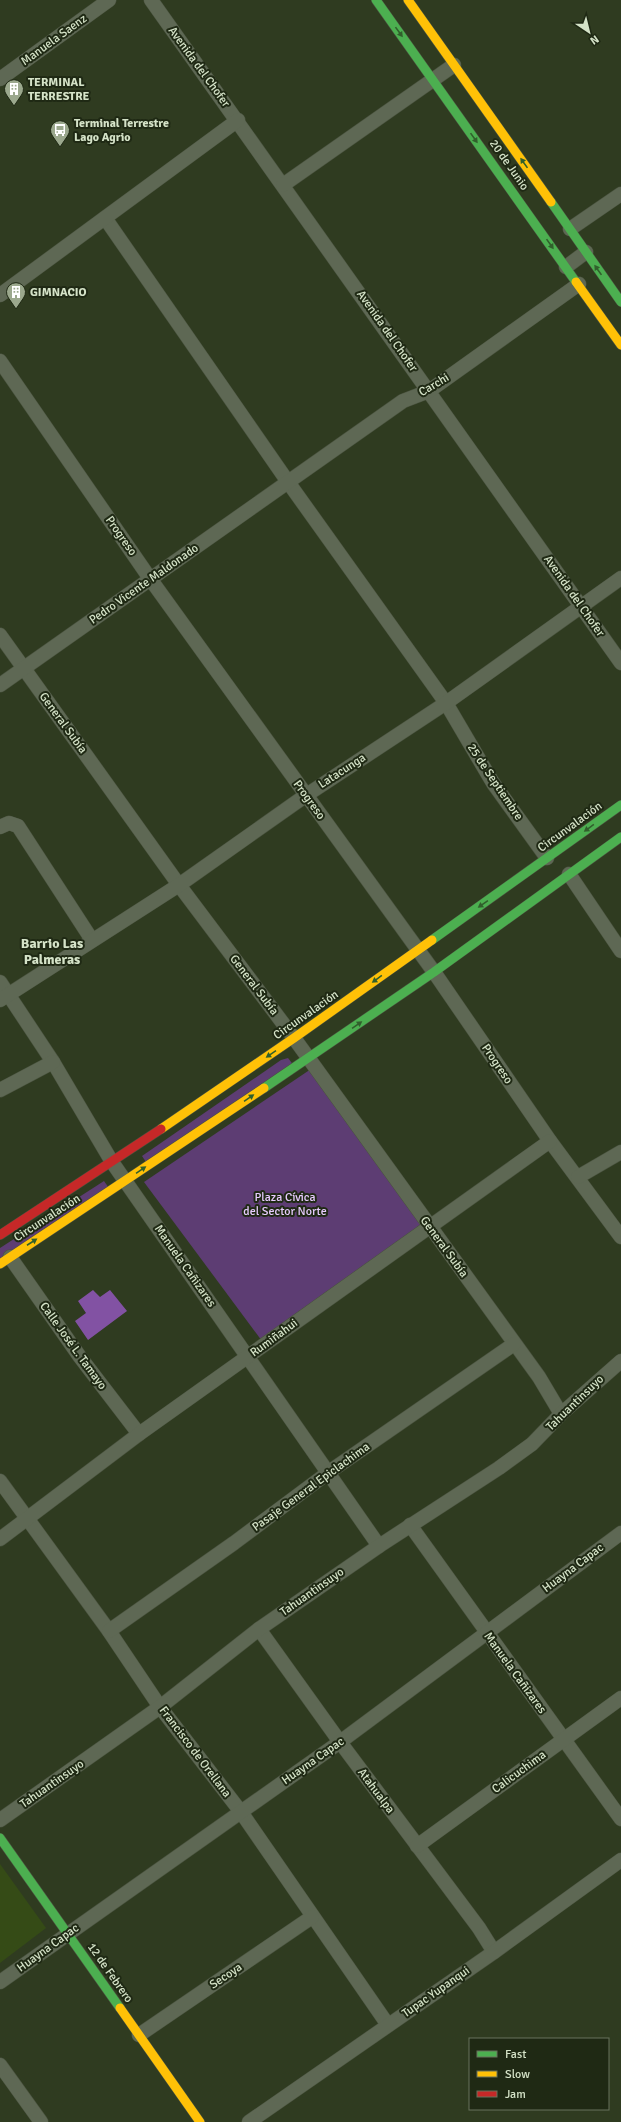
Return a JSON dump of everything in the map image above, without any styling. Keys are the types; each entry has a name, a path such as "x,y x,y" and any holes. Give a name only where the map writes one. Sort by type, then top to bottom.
{"main road":[{"name":"20 de Junio","path":"376,0 621,345"},
{"name":"20 de Junio","path":"408,0 621,302"},
{"name":"Circunvalación","path":"0,1234 112,1162 294,1038 621,806"},
{"name":"Circunvalación","path":"5,1260 309,1058 434,972 621,837"},
{"name":"12 de Febrero","path":"0,1838 200,2122"}],"street":[{"name":"Avenida del Chofer","path":"151,0 238,120 621,663"},
{"name":"Manuela Saenz","path":"2,73 103,2"},
{"path":"283,185 454,65"},
{"path":"0,295 238,120"},
{"path":"570,229 621,194"},
{"name":"25 de Septiembre","path":"105,218 288,482 446,703 494,783 547,858"},
{"path":"566,267 586,252"},
{"name":"Carchi","path":"288,482 404,400 429,391 579,284"},
{"name":"Progreso","path":"0,361 151,580 305,796 434,972 550,1141 621,1237"},
{"name":"Pedro Vicente Maldonado","path":"0,685 288,482"},
{"name":"Latacunga","path":"4,997 179,885 305,796 446,703 621,578"},
{"name":"General Subía","path":"0,635 179,885 309,1058 429,1227 539,1377 561,1414"},
{"path":"0,827 9,823 18,826 92,940"},
{"path":"569,874 621,951"},
{"name":"Manuela Cañizares","path":"0,982 4,997 53,1062 112,1162 379,1546"},
{"path":"0,1090 53,1062"},
{"name":"Rumiñahui","path":"0,1539 139,1434 550,1141"},
{"path":"578,1177 621,1152"},
{"name":"Calle José L. Tamayo","path":"5,1260 139,1434"},
{"name":"Pasaje General Epiclachima","path":"109,1631 234,1544 328,1472 514,1344"},
{"name":"Tahuantinsuyo","path":"0,1820 160,1707 259,1629 410,1525 500,1468 527,1448 561,1414 621,1361"},
{"name":"Francisco de Orellana","path":"0,1481 109,1631 160,1707 241,1812 312,1917 388,2025"},
{"name":"Manuela Cañizares","path":"410,1525 486,1633 621,1819"},
{"name":"Huayna Capac","path":"0,1982 340,1742 621,1533"},
{"name":"Atahualpa","path":"259,1629 340,1742 479,1928 494,1952"},
{"name":"Calicuchima","path":"417,1846 621,1698"},
{"name":"Tupac Yupanqui","path":"249,2122 494,1952 621,1860"},
{"name":"Secoya","path":"139,2035 312,1917"},
{"path":"0,2064 41,2122"}],"shaded area":[{"path":"93,1290 100,1297 110,1290 127,1311 88,1340 75,1321 86,1313 78,1301"},
{"path":"0,1864 46,1928 0,1963"}],"green space":[{"path":"288,1058 295,1067 148,1165 142,1156 281,1060"},
{"name":"Plaza Cívica del Sector Norte","path":"311,1069 426,1225 262,1341 144,1182"},
{"path":"104,1181 111,1191 0,1263 0,1248"}],"traffic: fast":[{"path":"376,0 576,282"},
{"path":"551,202 621,302"},
{"path":"432,940 621,805"},
{"path":"264,1088 434,972 621,837"},
{"path":"0,1838 120,2008"}],"traffic: slow":[{"path":"408,0 551,202"},
{"path":"576,282 621,345"},
{"path":"161,1129 294,1038 432,940"},
{"path":"0,1264 264,1088"},
{"path":"120,2008 200,2122"}],"traffic: jam":[{"path":"0,1235 161,1129"}],"place":[{"name":"TERMINAL TERRESTRE","path":"14,106"},
{"name":"Terminal Terrestre Lago Agrio","path":"60,147"},
{"name":"GIMNACIO","path":"16,309"}],"district":[{"name":"Barrio Las Palmeras","path":"52,952"}]}
